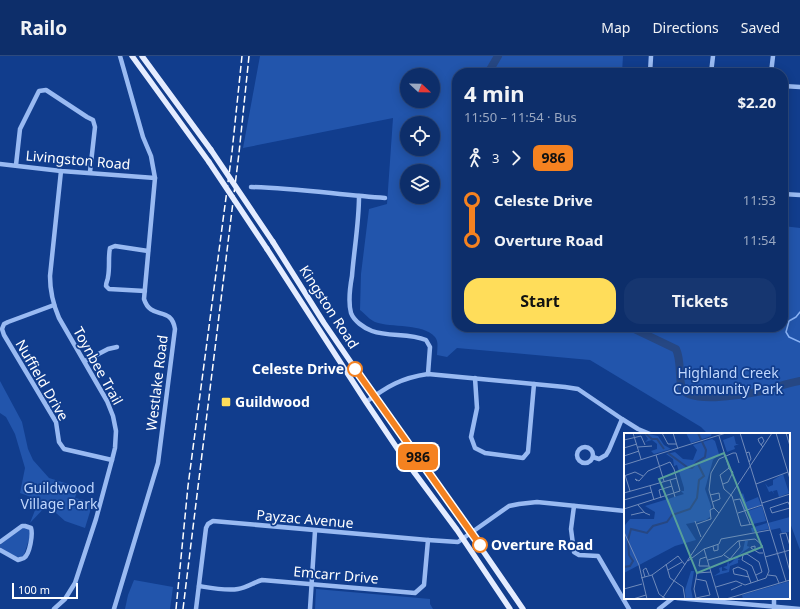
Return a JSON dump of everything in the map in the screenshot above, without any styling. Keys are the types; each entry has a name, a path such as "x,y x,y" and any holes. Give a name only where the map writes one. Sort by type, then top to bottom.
{"main road":[{"name":"Kingston Road","path":"132,56 209,162 405,460 463,539 510,609"},
{"name":"Kingston Road","path":"142,56 211,150 273,242 324,323 471,532 523,609"}],"street":[{"name":"Westlake Road","path":"114,609 158,463 175,328 174,322 169,316 150,309 146,305 144,299 155,178 151,156 142,137 120,56"},
{"path":"650,68 651,56"},
{"path":"712,68 713,56"},
{"path":"772,68 773,56"},
{"path":"788,86 800,87"},
{"path":"16,165 20,129 40,91 46,90 93,120 95,128 90,172"},
{"name":"Livingston Road","path":"0,164 61,171 155,178"},
{"name":"Toynbee Trail","path":"54,609 65,599 75,583 96,519 112,460 115,448 116,431 113,416 107,401 59,318 50,291 50,276 61,171"},
{"path":"251,187 282,188 385,198"},
{"path":"788,194 800,195"},
{"path":"359,196 358,225 350,290 352,314 359,323 371,330 386,335 426,340 430,347 428,374"},
{"path":"145,291 109,289 106,286 106,282 108,279 110,248 115,246 148,251"},
{"name":"Nuffield Drive","path":"54,306 4,324 2,329 4,335 56,422 59,442 64,449 112,460"},
{"path":"85,361 108,348 117,347"},
{"path":"366,402 406,378 428,374 574,388 638,429 648,433"},
{"path":"475,378 478,408 471,437 475,448 485,453 523,458 528,452 534,384"},
{"path":"592,457 599,459 606,454 622,419"},
{"path":"463,539 508,506 518,504 537,502 624,511"},
{"path":"574,506 571,529 574,552 579,555 598,556 629,609"},
{"name":"Payzac Avenue","path":"199,586 206,528 210,522 213,521 428,540 458,542 463,539"},
{"path":"0,542 22,526 31,528 32,539 27,555 24,558 18,560 0,550"},
{"path":"310,609 315,531"},
{"name":"Emcarr Drive","path":"199,586 236,589 243,588 262,580 415,593 424,585 428,540"},
{"path":"196,609 199,586"},
{"path":"659,609 671,599"},
{"path":"687,599 774,608 800,609"}],"green space":[{"name":"Highland Creek Community Park","path":"260,56 623,56 622,68 452,68 452,332 788,332 788,227 800,228 800,550 790,523 790,433 707,433 701,427 590,360 457,348 447,357 437,355 437,341 430,333 415,328 382,324 369,318 360,310 361,274 369,209 387,204 393,118 243,148"},
{"name":"Guildwood Village Park","path":"0,381 22,422 28,449 33,460 49,478 78,487 75,498 93,502 85,528 65,521 47,505 30,523 39,500 20,493 25,468 15,434 6,417 0,413"},
{"path":"21,528 29,530 31,533 24,555 17,557 0,548 0,545"},
{"path":"134,580 173,587 170,609 125,609 128,595"},
{"path":"316,589 430,599 430,604 433,609 315,609"}],"waterway":[{"path":"491,68 498,56"},
{"path":"788,325 789,321 796,317 800,312"},
{"path":"640,332 676,349 679,359 682,388 687,393 696,396 722,397 767,390 800,381"},
{"path":"786,332 789,337 800,342"}],"railway":[{"path":"176,609 188,486 232,152 242,56"},
{"path":"183,609 239,153 249,56"}],"bus line":[{"name":"986","path":"355,369 480,545"}],"place":[{"name":"Celeste Drive","path":"355,369"},
{"name":"Guildwood","path":"226,402"},
{"name":"Overture Road","path":"480,545"}]}
